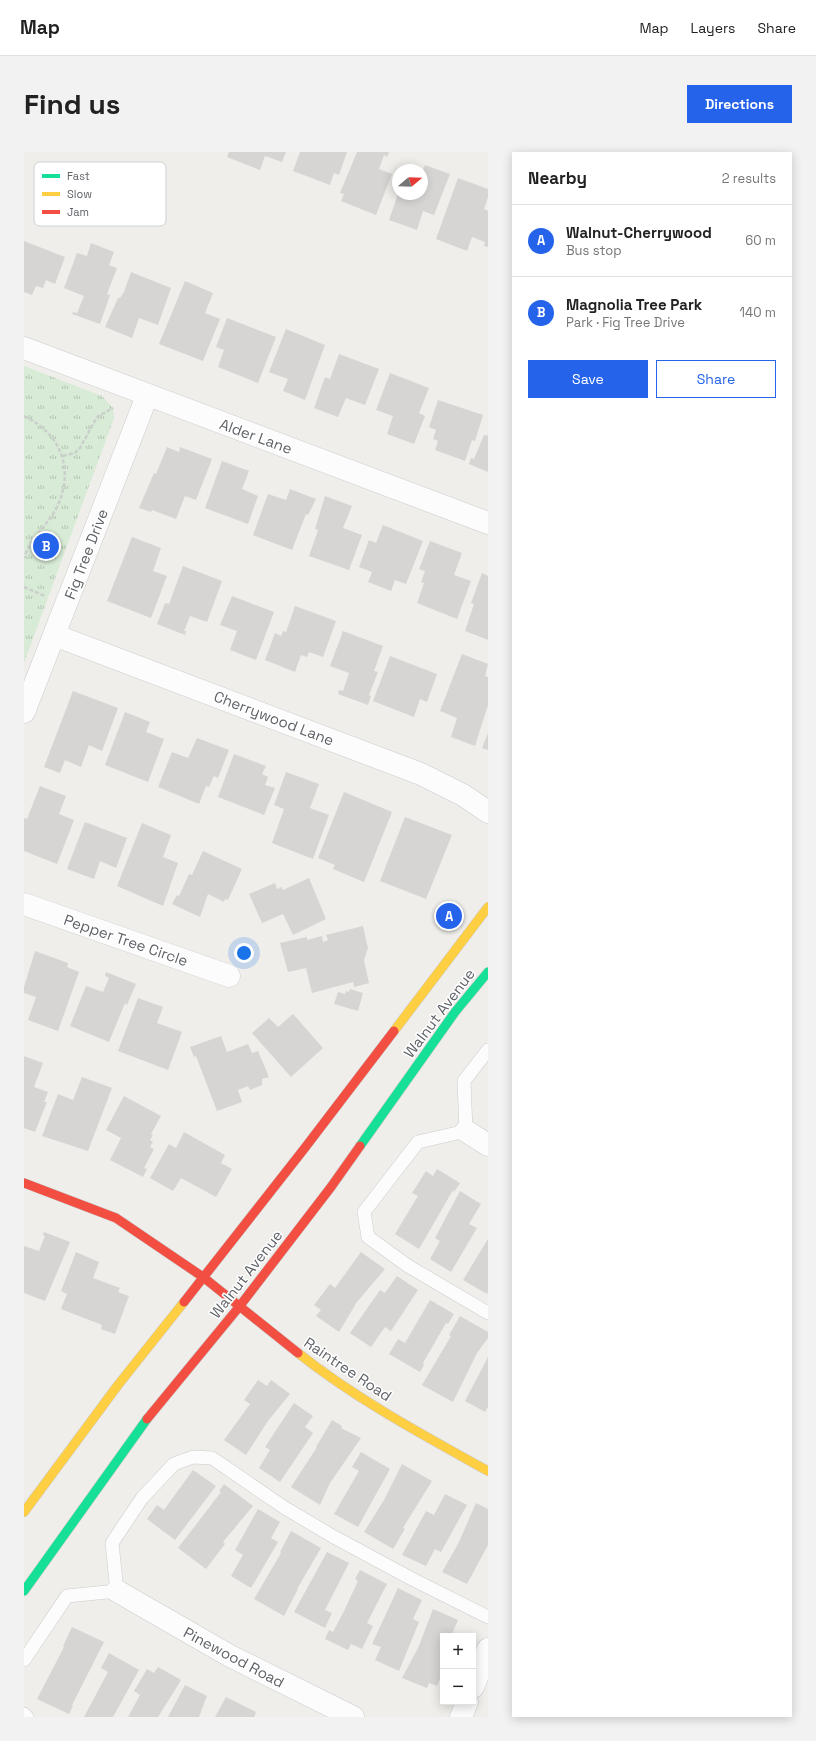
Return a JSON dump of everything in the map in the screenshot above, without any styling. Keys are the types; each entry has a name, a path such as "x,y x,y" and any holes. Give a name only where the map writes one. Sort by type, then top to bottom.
{"main road":[{"name":"Walnut Avenue","path":"24,1512 118,1385 304,1149 488,907"},
{"name":"Walnut Avenue","path":"24,1591 150,1415 239,1307 331,1187 456,1012 488,972"},
{"name":"Raintree Road","path":"24,1183 116,1218 203,1277 318,1369 408,1426 488,1471"}],"street":[{"name":"Alder Lane","path":"24,348 147,396 488,523"},
{"name":"Fig Tree Drive","path":"24,712 147,396"},
{"name":"Cherrywood Lane","path":"54,635 421,774 463,795 488,812"},
{"name":"Pepper Tree Circle","path":"24,904 229,976"},
{"path":"466,1131 488,1145"},
{"name":"Pinewood Road","path":"117,1591 230,1656 353,1717"},
{"path":"476,1679 488,1649"},
{"path":"461,1717 466,1705"}],"lane":[{"path":"488,1050 464,1081 466,1131 418,1142 364,1212 368,1237 408,1266 488,1313"},
{"path":"24,1660 67,1596 117,1591 112,1543 142,1498 174,1464 194,1457 212,1458 285,1508 334,1538 488,1617"},
{"path":"24,1714 28,1717"}],"path":[{"path":"63,456 75,453 80,448 97,417 113,408"},
{"path":"24,416 36,422 49,432 63,456 64,474 62,492 57,507 47,523 30,542 24,558"},
{"path":"24,587 50,597"}],"green space":[{"path":"24,366 102,396 113,408 114,418 24,663"}],"building":[{"path":"229,152 286,152 282,162 265,156 260,170 227,157"},
{"path":"300,152 347,152 339,175 334,173 330,185 293,171"},
{"path":"357,152 389,152 387,157 384,155 379,169 392,174 376,215 341,201 344,194 340,193"},
{"path":"428,166 450,174 434,215 423,211 417,230 389,220 396,200 428,200"},
{"path":"458,178 488,189 488,197 484,209 488,211 488,247 484,246 485,242 472,237 467,251 436,239"},
{"path":"24,241 65,257 55,284 46,280 43,288 36,286 32,295 24,292"},
{"path":"91,243 114,252 109,265 117,268 107,294 110,295 100,324 72,314 73,312 77,313 84,296 64,288 77,253 87,256"},
{"path":"131,272 171,288 158,325 139,318 132,338 105,327 118,298 120,298 124,292"},
{"path":"185,281 213,293 205,313 220,319 203,361 159,344"},
{"path":"227,318 276,337 258,383 218,367 224,350 216,347"},
{"path":"286,329 325,345 305,400 283,391 288,379 269,372"},
{"path":"339,354 379,369 365,405 346,398 338,417 314,408 325,377 330,379"},
{"path":"390,373 429,388 419,413 425,416 414,444 387,434 393,416 376,410"},
{"path":"438,400 483,415 475,441 472,440 465,461 435,450 438,441 433,439 436,430 429,427"},
{"path":"488,434 488,472 469,464 471,458 474,459 484,435 487,436"},
{"path":"167,447 179,452 180,447 212,459 196,500 185,496 176,519 152,510 151,512 139,508 154,473 156,474"},
{"path":"222,461 249,471 242,489 258,496 248,524 205,508"},
{"path":"290,489 316,499 308,515 306,514 292,550 253,535 268,494 286,500"},
{"path":"325,496 352,506 343,528 362,535 349,570 309,556 318,530 315,529"},
{"path":"383,525 423,541 406,584 395,580 391,591 368,582 372,572 359,567 369,540 376,543"},
{"path":"132,537 161,548 153,571 167,576 151,618 107,601"},
{"path":"430,541 462,553 454,575 471,581 457,619 417,603 424,583 421,582 425,571 419,569"},
{"path":"183,566 222,581 207,622 190,616 184,631 186,631 185,635 157,624 165,603 169,604"},
{"path":"482,573 488,576 488,640 465,631 474,604 471,603"},
{"path":"232,596 274,612 256,660 230,650 237,631 220,625"},
{"path":"295,606 336,621 323,657 309,652 307,657 301,655 295,672 265,660 275,633 281,636 283,631 286,632"},
{"path":"343,631 383,646 374,671 378,672 369,695 371,696 368,705 338,694 339,690 343,691 349,673 330,666"},
{"path":"462,654 488,664 485,676 488,677 488,705 475,746 451,737 457,718 440,711"},
{"path":"390,656 437,674 427,702 420,699 414,717 373,701"},
{"path":"73,691 118,708 102,751 89,745 81,767 65,760 60,773 44,767"},
{"path":"125,712 150,722 146,732 164,739 148,782 105,765"},
{"path":"488,733 488,750 482,748"},
{"path":"197,738 229,750 218,778 214,776 209,787 206,786 199,804 158,787 172,752 188,758"},
{"path":"234,754 266,766 262,774 268,777 265,785 275,788 264,815 218,797"},
{"path":"286,772 319,784 310,808 329,815 313,859 272,843 284,809 274,805"},
{"path":"40,786 66,796 59,814 74,820 57,864 24,851 24,818 27,819"},
{"path":"344,792 392,812 364,882 333,869 335,865 318,858"},
{"path":"405,817 452,835 426,899 380,881"},
{"path":"85,822 127,838 116,868 100,861 94,879 67,869"},
{"path":"142,823 171,835 163,857 178,863 163,906 117,886"},
{"path":"203,851 242,869 228,900 225,899 224,902 208,894 200,917 172,904 177,895 179,896 189,874 192,875"},
{"path":"309,878 326,919 293,935 283,914 262,923 249,894 275,883 277,889 282,887 283,890"},
{"path":"363,926 368,948 364,960 369,983 354,987 353,982 312,993 306,968 288,972 280,943 307,937 307,940 322,936 323,942 328,940 326,935"},
{"path":"35,951 68,963 67,967 79,972 58,1031 28,1020 36,997 24,993 24,987"},
{"path":"106,972 136,984 127,1005 125,1003 109,1042 70,1026 86,986 103,992 109,978 105,976"},
{"path":"350,989 363,993 358,1011 334,1004 338,992 345,994 346,991 349,992"},
{"path":"138,998 163,1007 157,1023 182,1032 168,1070 118,1051"},
{"path":"293,1014 323,1048 291,1077 252,1033 269,1018 278,1027"},
{"path":"221,1036 227,1052 248,1044 252,1053 258,1051 269,1077 262,1079 262,1085 250,1090 248,1086 238,1090 242,1102 217,1111 196,1056 194,1057 190,1047"},
{"path":"24,1056 43,1063 34,1087 48,1092 44,1102 47,1102 35,1132 24,1128"},
{"path":"82,1077 112,1088 88,1151 42,1136 58,1094 73,1100"},
{"path":"124,1096 161,1116 151,1134 153,1135 150,1140 153,1142 150,1147 154,1149 144,1168 147,1169 143,1177 110,1160 121,1138 106,1130"},
{"path":"184,1132 225,1155 221,1163 232,1169 216,1197 181,1178 173,1191 150,1178 169,1144 176,1148"},
{"path":"437,1169 460,1183 454,1192 453,1190 419,1249 395,1234 418,1196 412,1193 426,1171 433,1176"},
{"path":"460,1191 481,1204 469,1224 477,1228 451,1272 430,1259 440,1241 435,1238"},
{"path":"44,1232 70,1242 45,1301 24,1293 24,1246 39,1251 45,1236 43,1235"},
{"path":"488,1239 488,1291 487,1294 463,1280"},
{"path":"76,1252 99,1262 93,1278 120,1288 118,1292 129,1296 115,1334 101,1329 102,1325 61,1309 67,1294 61,1291"},
{"path":"361,1252 385,1269 357,1302 339,1332 316,1316 321,1310 314,1305 330,1284 335,1288"},
{"path":"397,1276 418,1290 391,1331 385,1327 371,1347 350,1333 380,1290 385,1293"},
{"path":"430,1300 454,1314 448,1324 446,1323 423,1363 424,1365 420,1372 389,1354 398,1339 405,1343"},
{"path":"460,1316 488,1332 488,1338 477,1353 453,1402 422,1385 451,1336 449,1335"},
{"path":"488,1357 488,1407 485,1412 465,1401"},
{"path":"258,1380 267,1386 271,1380 290,1394 268,1421 246,1455 224,1440 250,1404 244,1400"},
{"path":"294,1403 313,1416 305,1427 313,1433 280,1482 259,1468 270,1450 265,1447"},
{"path":"332,1420 342,1426 341,1428 361,1438 330,1483 320,1505 291,1487 317,1447"},
{"path":"361,1452 390,1469 358,1527 334,1514 359,1471 352,1467"},
{"path":"402,1464 432,1481 403,1528 405,1529 393,1549 364,1532 384,1500"},
{"path":"193,1470 216,1486 175,1540 147,1519 157,1505 164,1510"},
{"path":"224,1484 253,1506 223,1542 225,1544 206,1569 178,1548 221,1492 219,1491"},
{"path":"445,1494 467,1505 441,1552 435,1549 426,1566 402,1555 426,1511 434,1515"},
{"path":"476,1503 488,1509 488,1545 467,1584 442,1572 458,1544"},
{"path":"258,1509 280,1522 271,1538 278,1542 251,1588 231,1576 243,1555 235,1550"},
{"path":"291,1531 321,1548 297,1589 284,1616 254,1599 281,1553 280,1552"},
{"path":"327,1552 349,1563 325,1610 332,1613 325,1628 294,1612"},
{"path":"360,1570 387,1584 367,1623 373,1626 362,1649 351,1644 348,1650 325,1639 329,1630 333,1632 344,1611 358,1581 355,1579"},
{"path":"398,1588 422,1600 413,1619 419,1622 399,1671 375,1660 381,1647 372,1644"},
{"path":"433,1609 458,1620 452,1633 440,1633 440,1679 437,1686 429,1683 427,1688 402,1678 418,1648"},
{"path":"72,1627 104,1642 72,1705 73,1706 69,1714 37,1699 64,1647 63,1646"},
{"path":"109,1653 139,1670 113,1717 84,1717 108,1672 101,1668"},
{"path":"158,1667 181,1680 158,1717 128,1717 140,1695 134,1691 147,1669 154,1673"},
{"path":"185,1685 207,1696 199,1717 168,1717"},
{"path":"226,1697 256,1712 254,1717 215,1717"}],"traffic: fast":[{"path":"360,1146 455,1012 488,972"},
{"path":"24,1591 147,1419"}],"traffic: slow":[{"path":"394,1031 488,907"},
{"path":"24,1512 118,1385 184,1302"},
{"path":"298,1353 320,1370 366,1401 488,1471"}],"traffic: jam":[{"path":"184,1302 394,1031"},
{"path":"147,1419 239,1307 331,1187 360,1146"},
{"path":"24,1183 116,1218 203,1277 298,1353"}],"place":[{"name":"Magnolia Tree Park","path":"46,546"},
{"name":"Walnut-Cherrywood","path":"449,916"}]}
